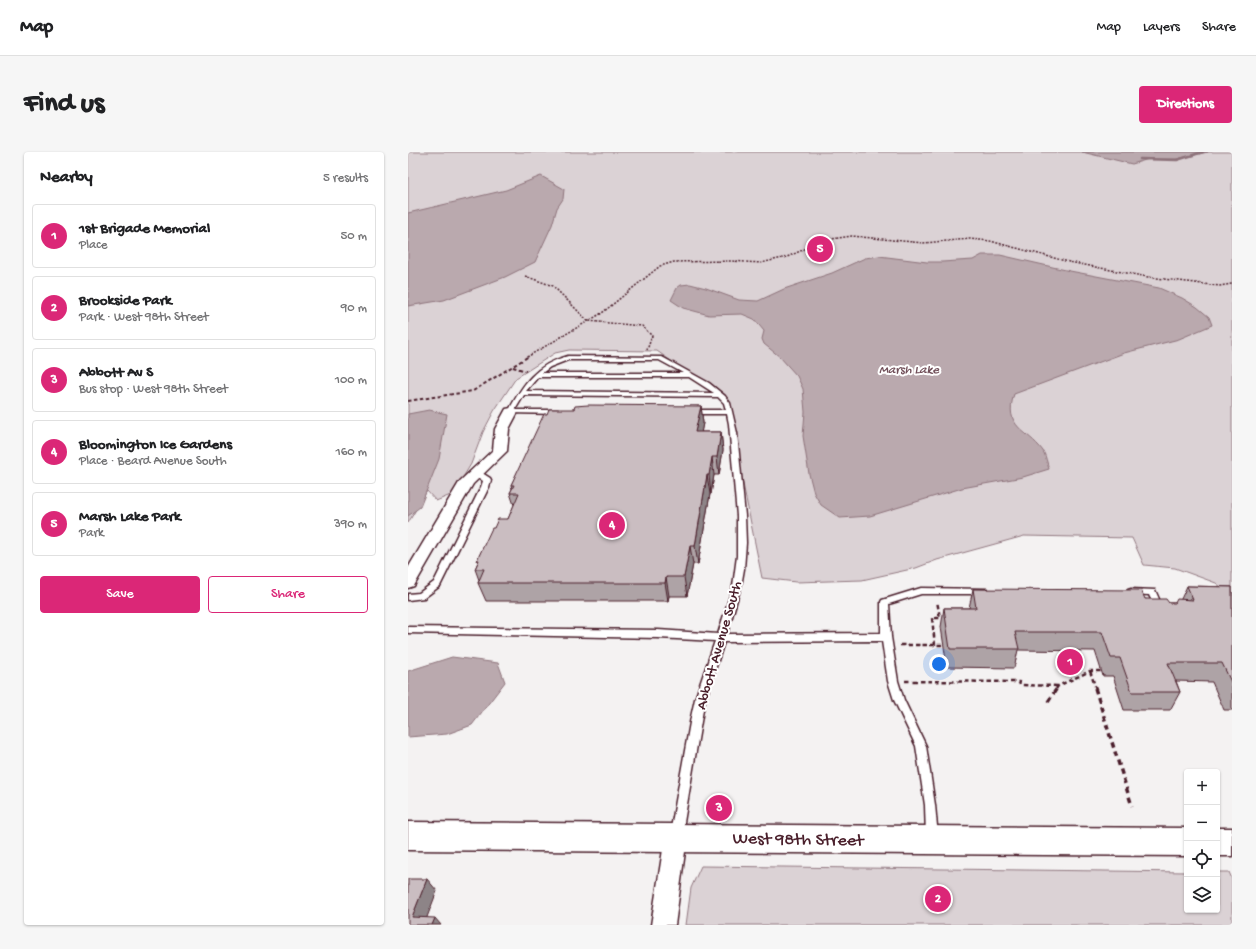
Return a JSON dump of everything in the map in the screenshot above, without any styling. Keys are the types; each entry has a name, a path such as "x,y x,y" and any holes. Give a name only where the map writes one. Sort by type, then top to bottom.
{"street":[{"path":"408,582 467,481 500,451 502,429 511,412"},
{"name":"West 98th Street","path":"408,836 1184,842"},
{"name":"Abbott Avenue South","path":"663,925 676,837"},
{"path":"1220,842 1232,842"}],"lane":[{"name":"Abbott Avenue South","path":"511,412 531,378 559,360 568,358 660,358 719,394 728,404 733,431 741,510 742,539 740,569 735,593 699,702 685,776 676,837"},
{"path":"536,375 690,375"},
{"path":"522,393 719,394"},
{"path":"511,412 566,412"},
{"path":"682,412 729,412"},
{"path":"408,597 421,596 437,584 485,487 487,480 476,473"},
{"path":"932,839 930,805 921,746 899,700 892,681 887,641 885,602 921,591 997,591"},
{"path":"1121,592 1152,592 1163,618"},
{"path":"408,630 658,634 721,638 887,641"}],"path":[{"path":"408,401 473,391 602,313 660,266 674,262 761,262 787,257 825,240 852,236 924,243 970,239 990,241 1069,262 1148,277 1219,286 1232,284"},
{"path":"525,276 553,286 588,321 642,326 652,336 646,353"},
{"path":"513,367 536,375"},
{"path":"935,591 940,618 932,618 935,645"},
{"path":"887,641 944,645"},
{"path":"892,681 1019,682 1020,685 1058,686 1090,671 1102,671"},
{"path":"1090,671 1132,806"},
{"path":"1048,702 1058,686"}],"shaded area":[{"path":"408,152 1232,152 1232,596 1216,583 1175,568 1144,565 1132,538 1024,536 937,560 916,568 862,580 796,582 762,578 727,404 719,395 657,351 569,350 555,353 516,378 494,411 483,432 471,464 453,494 436,501 427,491 408,523"},
{"path":"701,866 1184,872 1184,913 1220,913 1220,872 1229,872 1232,879 1232,925 686,925 691,888"}],"water":[{"path":"1082,152 1208,152 1176,159 1149,159 1132,164"},
{"path":"541,176 564,189 563,199 557,208 552,225 535,262 505,277 444,300 408,306 408,213 506,190"},
{"name":"Marsh Lake","path":"982,255 1000,255 1070,271 1159,288 1182,298 1197,307 1209,317 1212,325 1179,339 1124,353 1014,394 1011,405 1014,421 1018,427 1043,451 1049,469 1023,477 962,488 870,516 840,518 821,505 814,493 809,474 803,436 805,412 803,389 797,376 780,357 764,344 762,339 764,331 754,319 742,314 709,315 683,308 671,300 677,288 681,285 690,284 739,300 758,301 784,289 832,273 865,258 879,256 927,262 942,262 973,260"},
{"path":"429,410 447,414 439,459 420,507 408,516 408,414"},
{"path":"452,657 498,663 505,682 472,725 447,734 408,737 408,671"}],"building":[{"path":"575,406 701,406 695,432 721,432 717,457 712,457 709,475 707,475 695,546 690,546 684,577 666,577 665,583 478,583 484,569 475,569 479,560 477,560 492,528 494,528 498,519 508,519 519,493 510,493 514,485 511,485 544,414 547,414 549,409 574,409"},
{"path":"1187,586 1232,587 1232,684 1222,663 1168,663 1180,692 1132,692 1120,658 1111,658 1102,632 1015,632 1019,649 950,649 944,608 976,608 973,589 1141,590 1145,599 1166,599 1169,603 1175,603 1177,599 1193,600"},
{"path":"408,879 427,879 412,917 435,918 432,925 408,925"}],"waterway":[{"path":"1140,159 1177,160 1203,152"}],"place":[{"name":"Marsh Lake Park","path":"820,249"},
{"name":"Bloomington Ice Gardens","path":"612,525"},
{"name":"1st Brigade Memorial","path":"1070,662"},
{"name":"Abbott Av S","path":"719,808"},
{"name":"Brookside Park","path":"938,899"}]}
